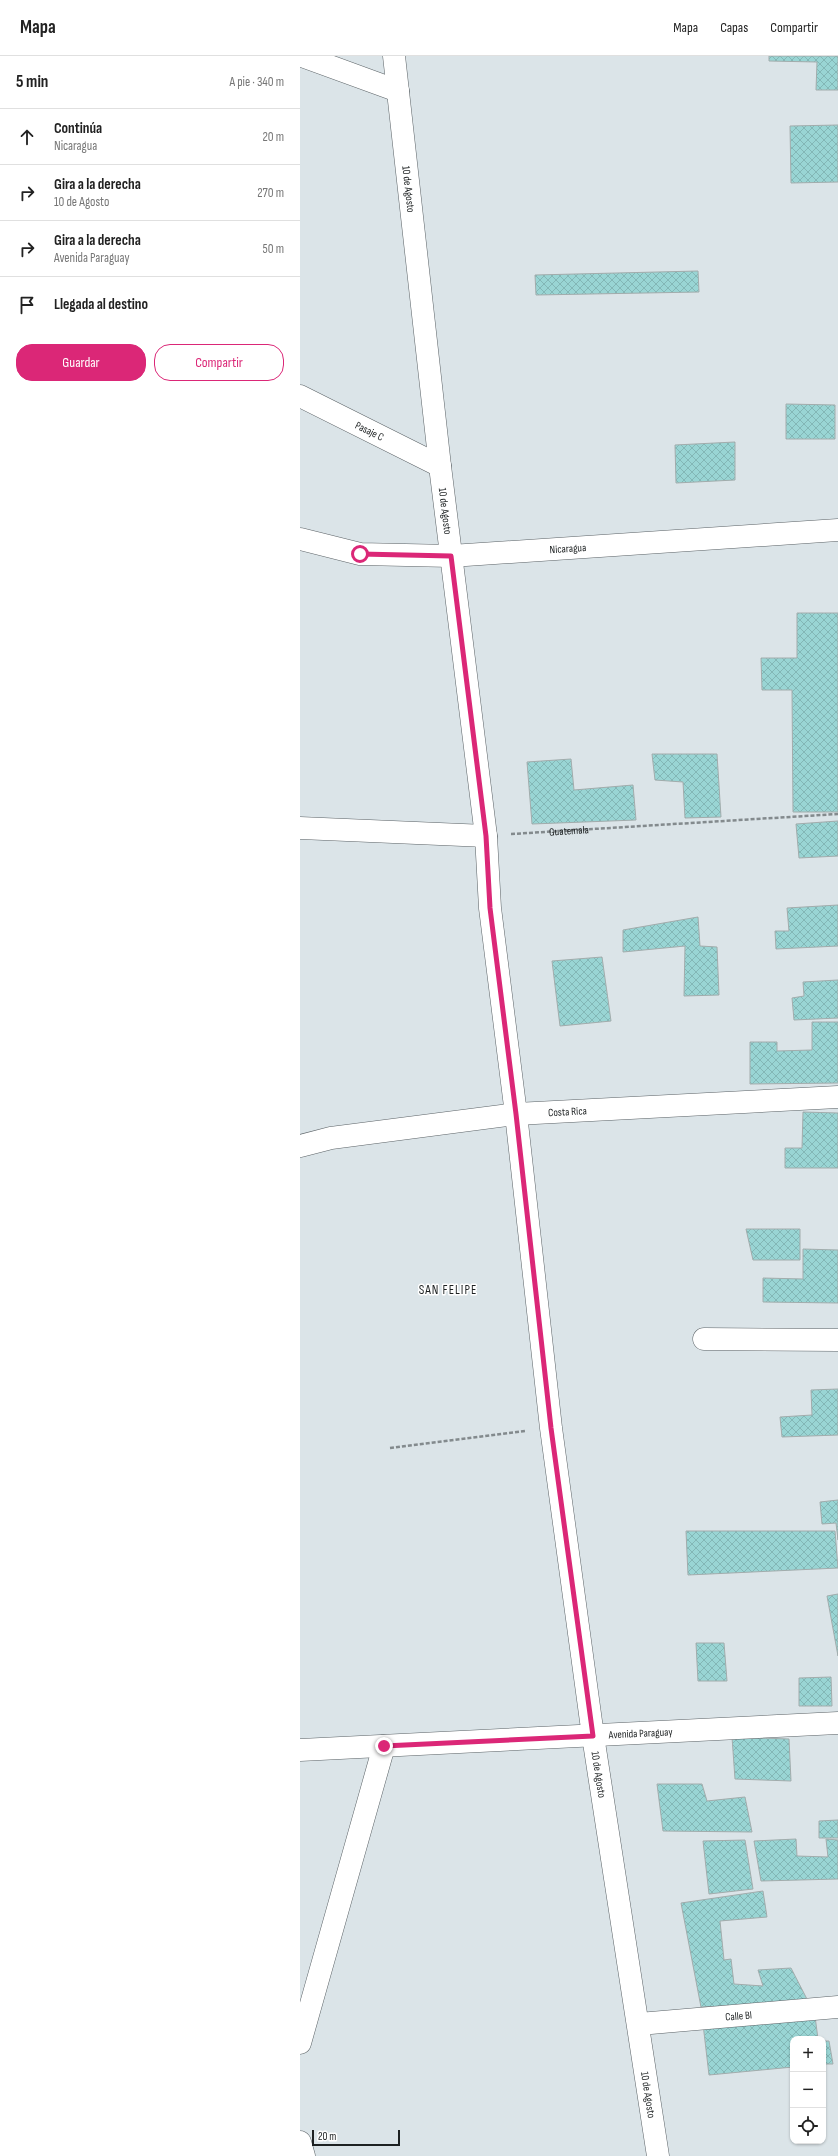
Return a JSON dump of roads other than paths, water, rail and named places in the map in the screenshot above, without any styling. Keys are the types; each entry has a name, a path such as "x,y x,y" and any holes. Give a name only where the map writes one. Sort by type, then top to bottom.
{"street":[{"path":"302,56 398,91"},
{"name":"10 de Agosto","path":"394,56 440,466 486,836 490,908 516,1114 551,1428 593,1736 639,2024 658,2156"},
{"name":"Pasaje C","path":"300,396 440,466"},
{"name":"Nicaragua","path":"300,539 360,554 451,556 838,530"},
{"path":"300,828 486,836"},
{"name":"Costa Rica","path":"300,1146 331,1138 516,1114 838,1096"},
{"path":"704,1339 838,1340"},
{"name":"Avenida Paraguay","path":"300,1750 838,1723"},
{"path":"300,2043 384,1746"},
{"name":"Calle BI","path":"639,2024 838,2007"},
{"path":"300,2142 304,2156"}],"district":[{"name":"SAN FELIPE","path":"448,1290"}]}
